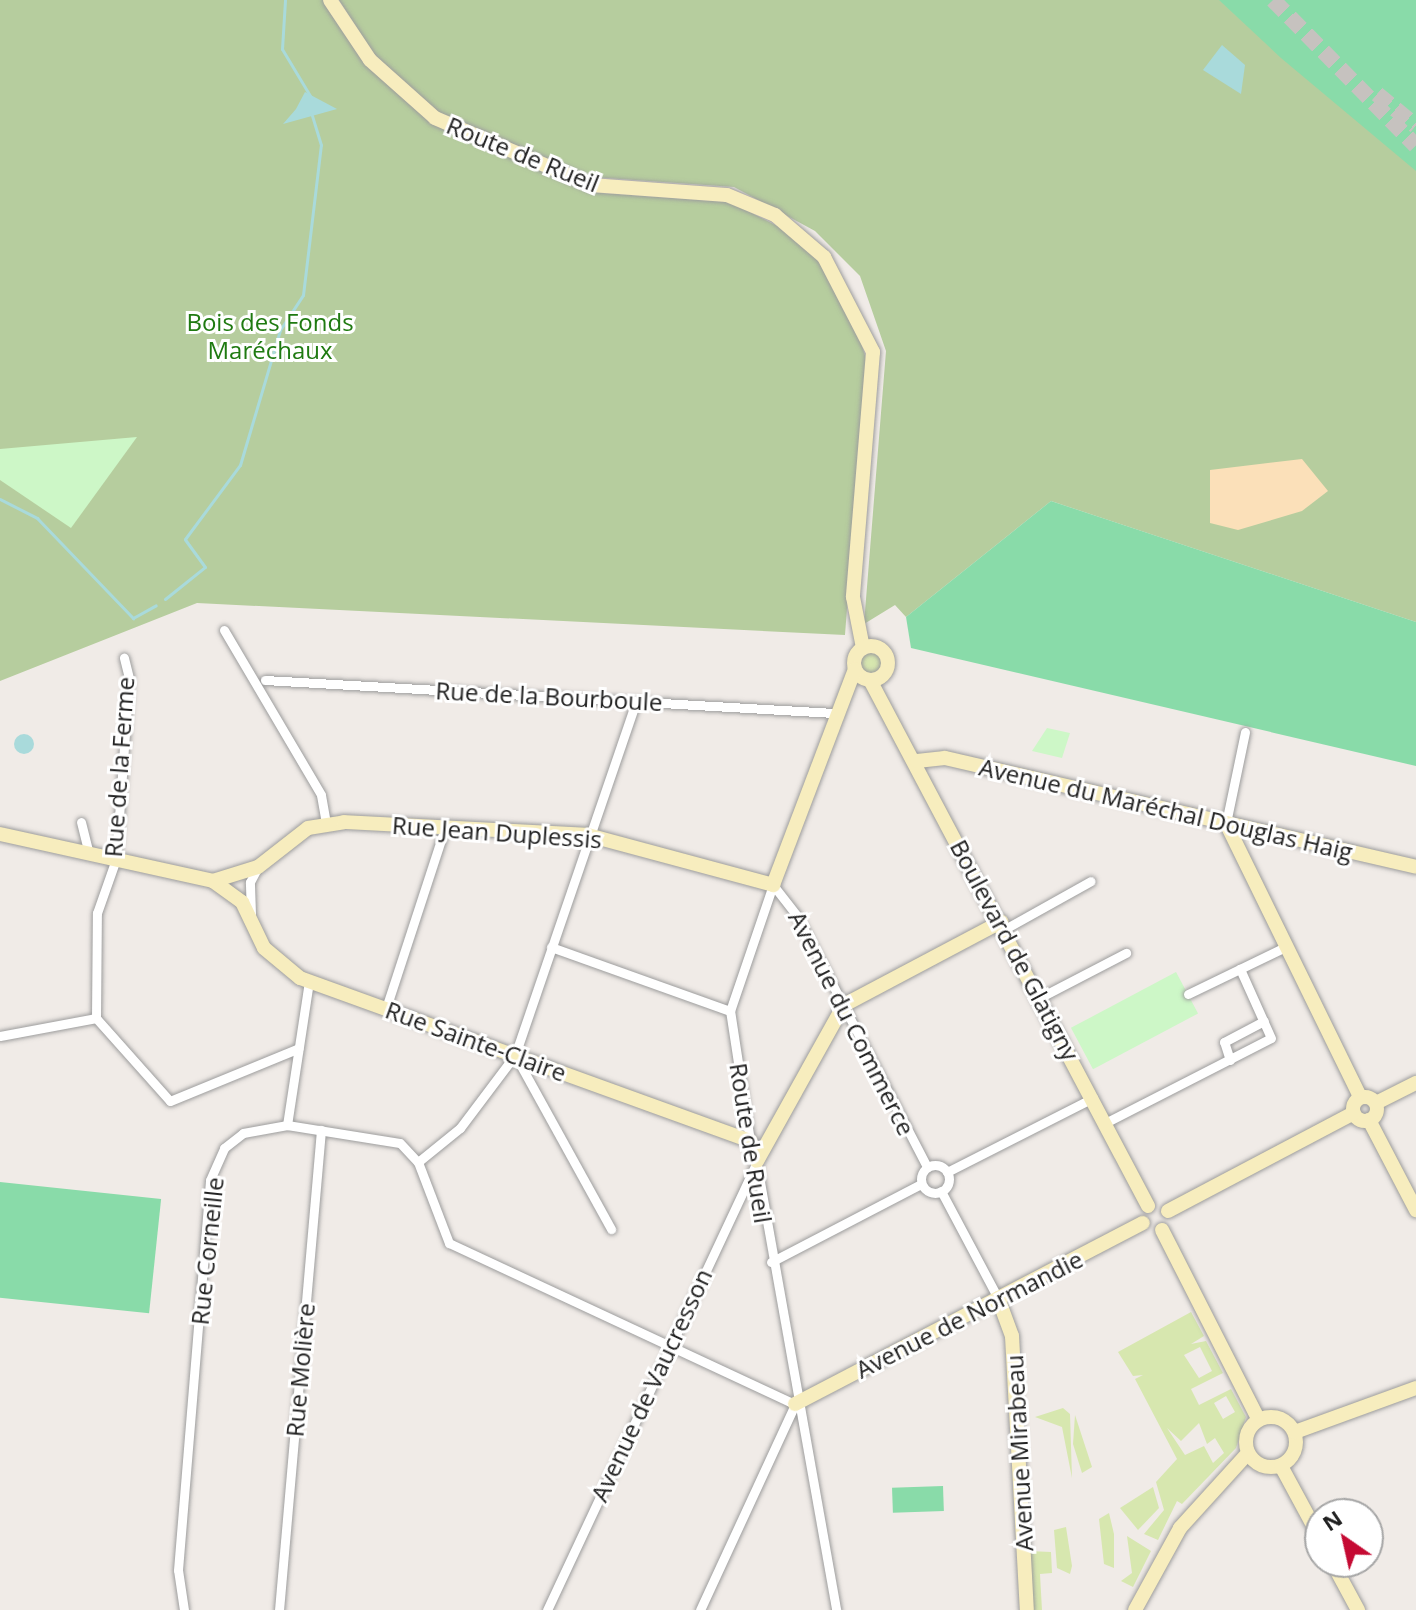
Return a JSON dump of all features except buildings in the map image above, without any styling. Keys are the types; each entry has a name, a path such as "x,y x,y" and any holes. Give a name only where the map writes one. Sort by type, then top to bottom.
{"street":[{"name":"Route de Rueil","path":"330,0 370,60 435,118 591,185 727,195 775,215 824,257 873,352 853,597 863,648"},
{"path":"224,630 321,795 326,824"},
{"path":"863,648 886,655 868,676 863,648"},
{"name":"Rue de la Ferme","path":"96,1018 97,913 116,859 129,678 124,658"},
{"name":"Route de Rueil","path":"836,1610 795,1404 730,1011 843,689 868,676"},
{"name":"Boulevard de Glatigny","path":"868,676 882,694 1148,1206"},
{"name":"Rue de la Bourboule","path":"265,680 834,713"},
{"path":"636,701 515,1055 460,1128 418,1162 449,1243 795,1404 700,1610"},
{"path":"1245,732 1226,823 1283,948 1360,1097 1376,1103"},
{"name":"Avenue du Maréchal Douglas Haig","path":"917,761 932,755 1416,867"},
{"path":"81,822 89,854"},
{"name":"Rue Jean Duplessis","path":"249,893 258,867 275,847 326,824 588,835 773,885"},
{"path":"386,1008 445,828"},
{"path":"0,834 213,881 242,902 252,921"},
{"path":"213,881 258,867"},
{"path":"755,1152 844,1005 1091,881"},
{"name":"Avenue du Commerce","path":"773,885 782,888 927,1167"},
{"name":"Rue Sainte-Claire","path":"249,893 252,921 271,957 309,982 515,1055 755,1152"},
{"path":"551,947 730,1011"},
{"path":"1188,994 1283,948"},
{"path":"1041,997 1126,953"},
{"path":"1105,1123 1271,1038 1240,969"},
{"path":"287,1125 309,982"},
{"path":"0,1036 96,1018 170,1101 299,1048"},
{"path":"1230,1060 1224,1042 1264,1021"},
{"path":"515,1055 611,1229"},
{"path":"1369,1120 1376,1103 1416,1083"},
{"path":"1259,1420 1162,1230 1143,1223 1148,1206 1168,1211 1354,1113 1360,1097"},
{"path":"771,1262 921,1184 927,1167 947,1172 1093,1098"},
{"path":"1354,1113 1369,1120 1416,1210"},
{"name":"Rue Corneille","path":"184,1610 178,1570 210,1180 224,1148 243,1133 287,1125 400,1143 418,1162"},
{"name":"Rue Molière","path":"279,1610 321,1130"},
{"name":"Avenue de Vaucresson","path":"547,1610 755,1152"},
{"path":"941,1191 947,1172"},
{"path":"921,1184 941,1191 998,1298"},
{"path":"1162,1230 1168,1211"},
{"name":"Avenue de Normandie","path":"795,1404 1143,1223"},
{"name":"Avenue Mirabeau","path":"998,1298 1012,1336 1027,1610"},
{"path":"1295,1432 1416,1388"},
{"path":"1135,1610 1179,1529 1248,1453 1248,1432 1259,1420 1277,1418 1295,1432"},
{"path":"1248,1453 1259,1464 1281,1466 1293,1455 1295,1432"},
{"path":"1281,1466 1304,1508"},
{"path":"1341,1578 1358,1610"}],"green space":[{"name":"Bois des Fonds Maréchaux","path":"0,0 324,0 366,63 433,122 586,192 730,202 807,241 845,287 866,359 845,635 197,603 0,681"},
{"path":"339,0 1228,0 1416,161 1416,622 1051,501 906,617 895,605 864,624 886,351 860,276 815,231 734,187 592,177 439,113 374,55"},
{"path":"1219,0 1416,0 1416,171 1281,58"},
{"path":"137,437 71,528 0,480 0,449"},
{"path":"1051,501 1416,622 1416,766 911,648 906,617"},
{"path":"871,653 878,656 881,663 878,670 871,673 864,670 861,663 864,656"},
{"path":"1047,728 1070,733 1062,758 1032,751"},
{"path":"1176,972 1198,1013 1093,1069 1071,1028"},
{"path":"0,1182 161,1199 149,1313 0,1298"},
{"path":"1191,1312 1204,1336 1191,1344 1206,1341 1223,1373 1191,1389 1199,1405 1231,1389 1246,1417 1236,1448 1182,1504 1177,1501 1158,1540 1144,1534 1164,1510 1156,1482 1177,1459 1135,1379 1143,1375 1133,1376 1118,1352","holes":["1200,1347 1212,1371 1199,1378 1184,1355","1226,1396 1235,1412 1223,1419 1214,1403","1199,1423 1207,1444 1215,1438 1224,1453 1213,1463 1204,1446 1185,1455 1167,1428 1181,1441"]},
{"path":"1063,1408 1070,1414 1072,1478 1062,1427 1035,1417"},
{"path":"1075,1415 1092,1467 1082,1473 1073,1444"},
{"path":"943,1486 944,1511 893,1513 892,1488"},
{"path":"1153,1487 1159,1508 1138,1530 1120,1508"},
{"path":"1109,1513 1114,1534 1114,1568 1104,1564 1099,1519"},
{"path":"1066,1527 1072,1566 1070,1574 1057,1568 1054,1530"},
{"path":"1127,1536 1151,1551 1133,1587 1121,1581 1132,1573"},
{"path":"1029,1551 1051,1552 1052,1573 1040,1574 1042,1610 1032,1610"}],"sand":[{"path":"1302,459 1328,491 1302,511 1238,530 1210,523 1210,470"}],"water":[{"path":"1222,45 1245,65 1241,94 1203,70"},
{"path":"305,92 337,109 283,124 296,109"},
{"path":"20,734 28,734 34,744 28,754 20,754 14,748 14,740"}],"waterway":[{"path":"285,0 282,49 312,99"},
{"path":"165,599 205,567 185,539 240,465 280,330 303,295 321,145 312,115"},
{"path":"0,499 37,518 133,618 156,605"}],"tunnel":[{"path":"1273,0 1416,146"},
{"path":"1377,94 1416,126"}]}
